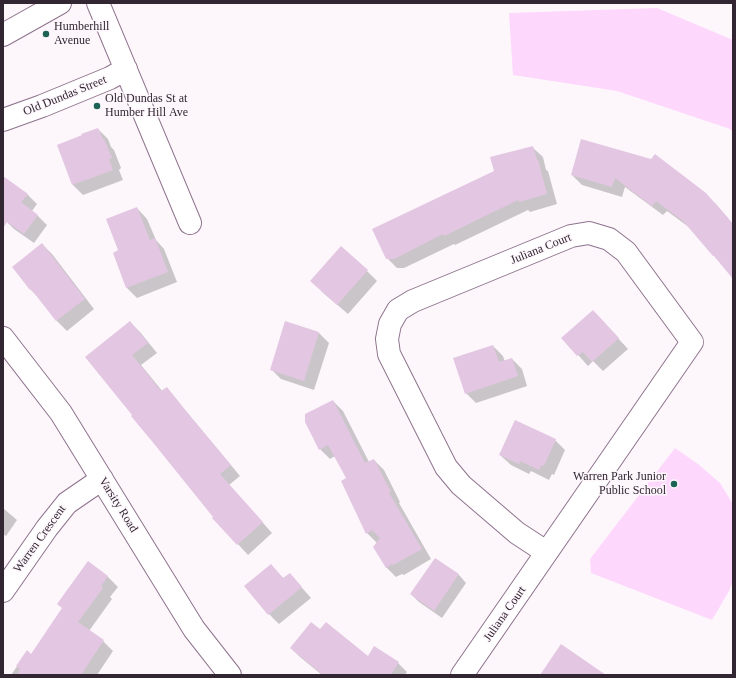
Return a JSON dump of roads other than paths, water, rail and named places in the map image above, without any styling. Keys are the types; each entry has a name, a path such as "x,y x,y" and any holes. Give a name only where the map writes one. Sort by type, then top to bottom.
{"street":[{"path":"3,35 60,3"},
{"path":"98,3 190,223"},
{"name":"Old Dundas Street","path":"3,120 42,106 110,78 126,69"},
{"name":"Juliana Court","path":"462,675 692,342 626,252 609,239 588,233 571,236 413,301 398,310 390,324 388,339 390,354 446,467 461,486 517,533 546,552"},
{"name":"Varsity Road","path":"3,338 62,413 194,629 230,675"},
{"name":"Warren Crescent","path":"3,591 47,528 67,503 102,479"}],"place":[{"name":"Humberhill Avenue","path":"46,34"},
{"name":"Old Dundas St at Humber Hill Ave","path":"97,106"},
{"name":"Warren Park Junior Public School","path":"674,484"}]}
